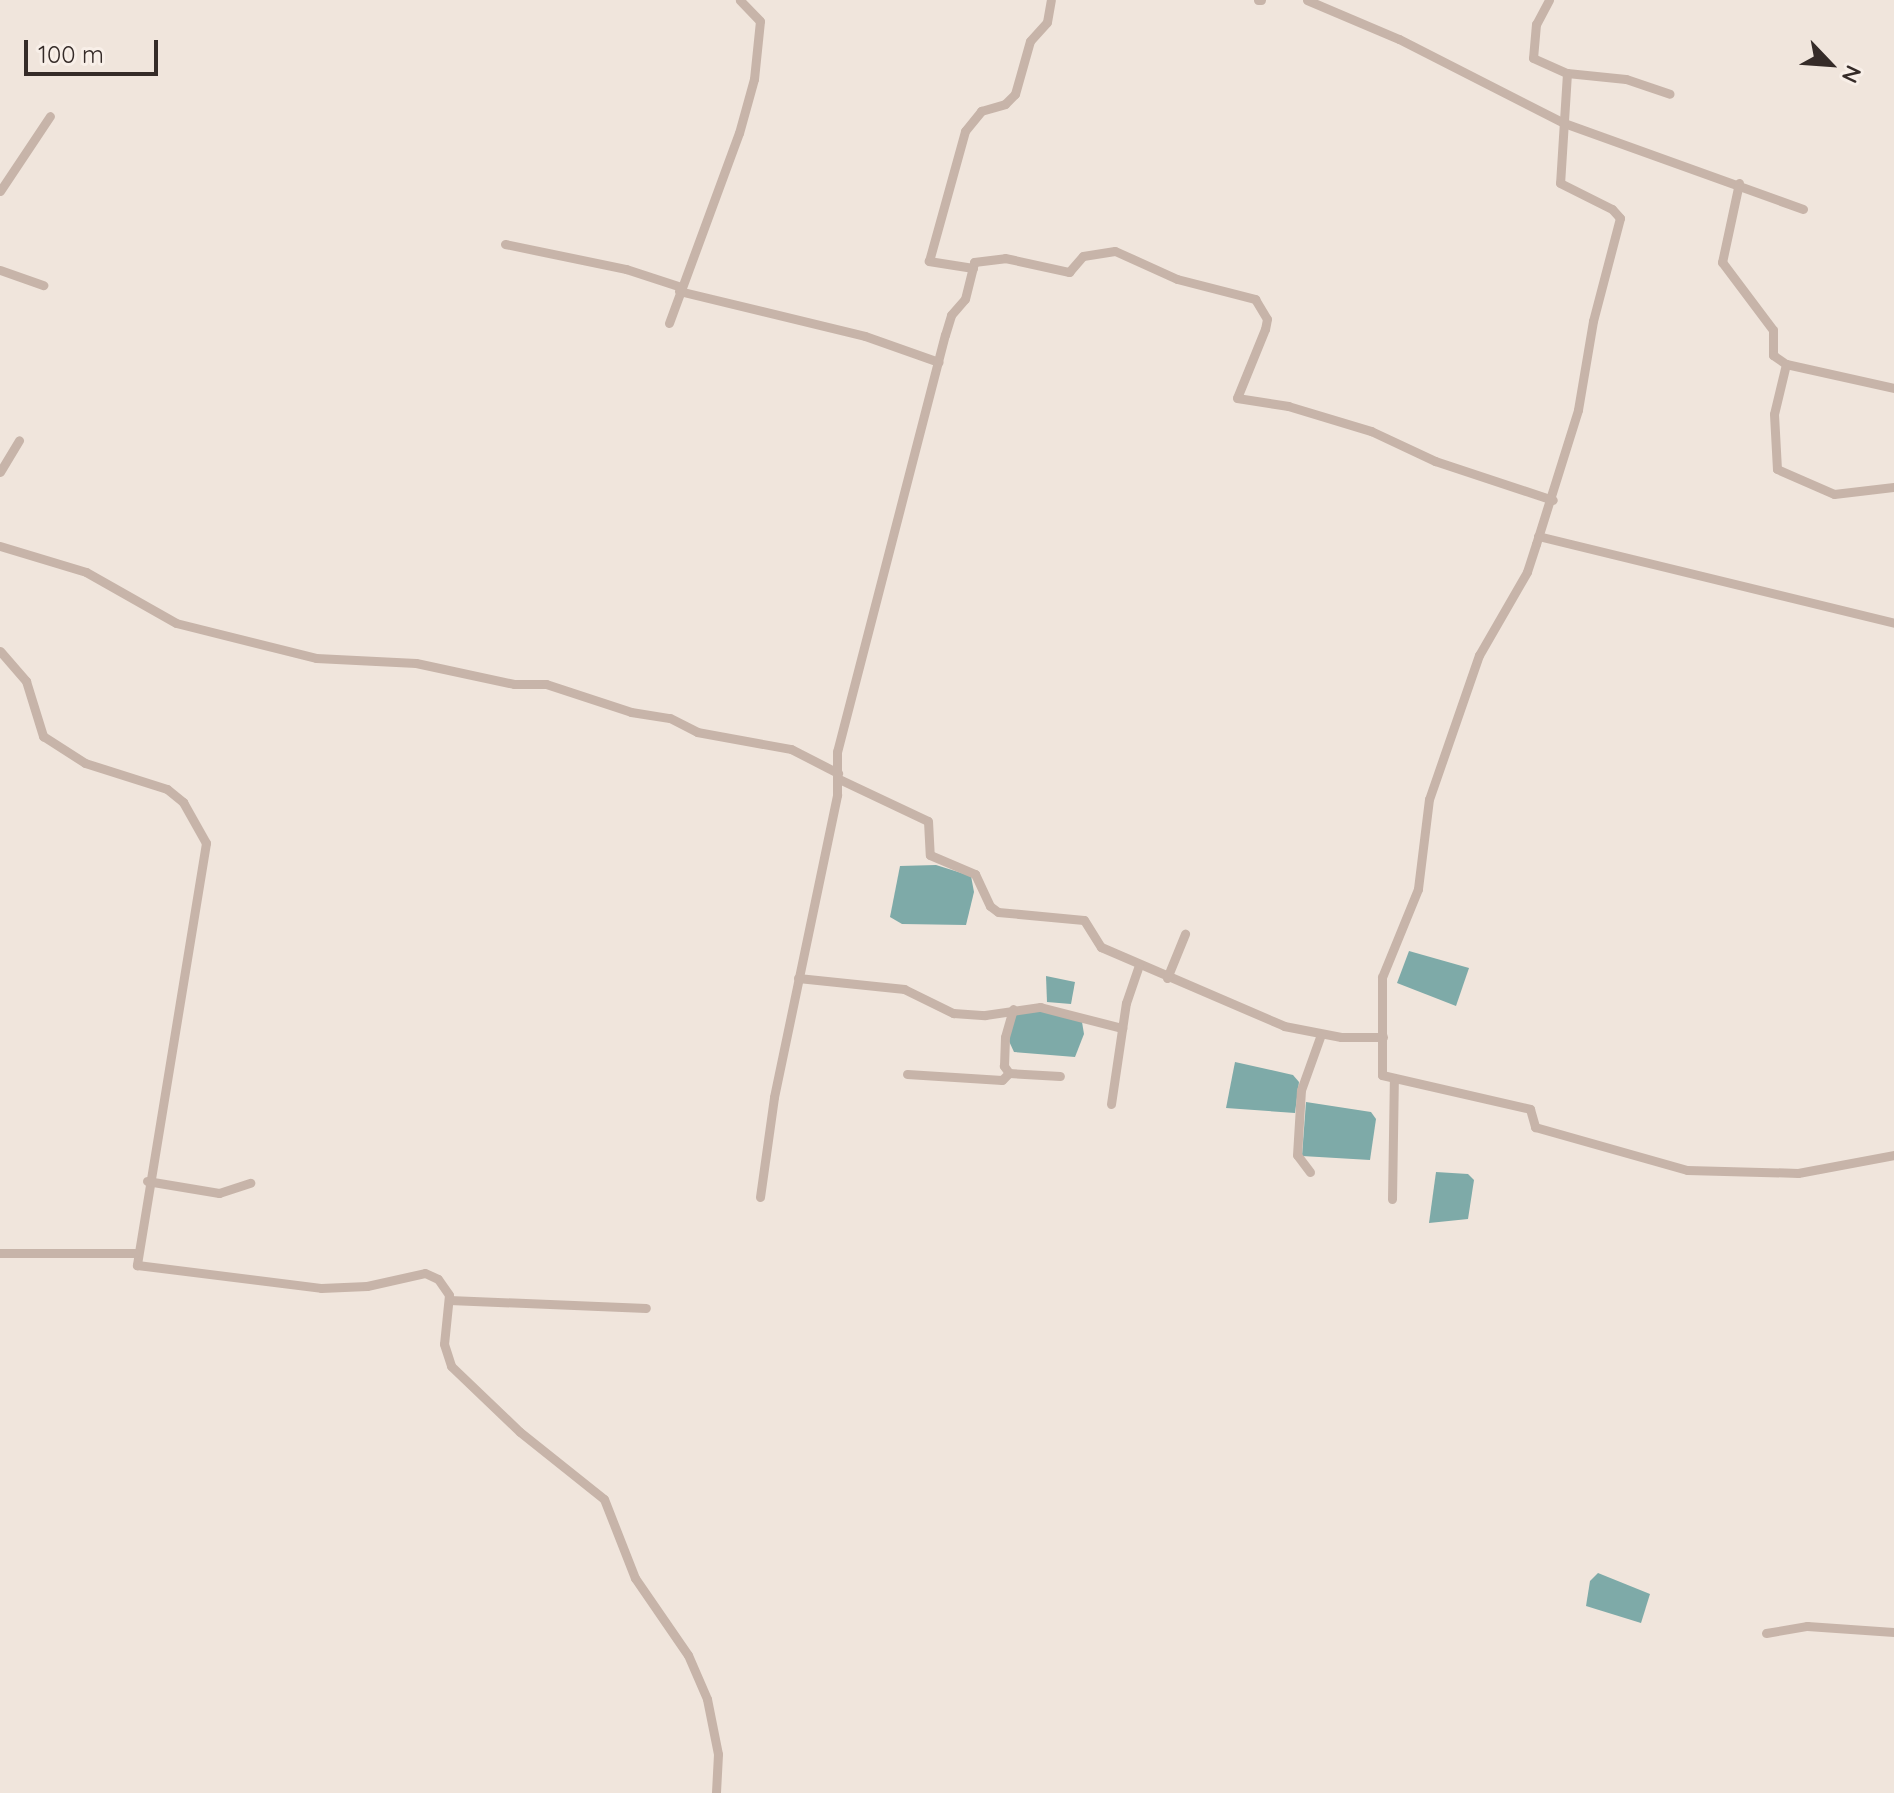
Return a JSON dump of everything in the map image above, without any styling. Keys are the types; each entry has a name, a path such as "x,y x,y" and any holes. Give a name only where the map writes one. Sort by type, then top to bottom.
{"street":[{"path":"669,323 739,133 754,79 760,21 740,0"},
{"path":"973,268 929,261 965,131 981,111 1005,104 1015,94 1030,41 1047,22 1051,0"},
{"path":"1307,0 1566,124 1739,183 1803,209"},
{"path":"1549,0 1539,16 1531,55 1567,73 1626,79 1670,94"},
{"path":"1567,73 1560,183 1612,209 1620,218 1593,321 1578,410 1551,500 1527,572 1479,655 1435,778 1420,880 1382,977 1382,1075 1530,1109 1535,1127 1687,1170 1798,1173 1894,1155"},
{"path":"0,191 50,116"},
{"path":"1739,183 1722,262 1758,305 1773,330 1773,355 1786,364 1894,388"},
{"path":"505,244 865,336 939,362"},
{"path":"760,1197 798,978 838,776 837,752 951,315 965,299 974,262 1005,258 1069,272 1083,256 1115,251 1177,279 1255,299 1267,319 1237,398 1288,406 1359,427 1435,461 1551,500"},
{"path":"0,270 43,285"},
{"path":"1786,364 1774,414 1777,469 1796,481 1844,496 1894,487"},
{"path":"0,472 19,440"},
{"path":"1538,536 1894,623"},
{"path":"0,546 86,572 176,623 316,658 416,663 514,684 546,684 631,712 670,718 697,732 791,749 928,821 930,855 975,874 990,906 998,912 1084,920 1096,944 1167,978 1284,1026 1321,1034 1383,1037"},
{"path":"0,651 26,681 43,736 85,763 167,789 183,802 206,843 135,1253 141,1268 176,1267 290,1287 352,1288 425,1273 438,1279 449,1300 444,1344 451,1366 520,1432 604,1499 635,1578 688,1655 707,1699 718,1754 716,1793"},
{"path":"1167,978 1185,934"},
{"path":"1111,1104 1122,1028 1139,965"},
{"path":"798,978 904,989 953,1013 985,1015 1013,1009 1050,1008 1122,1028"},
{"path":"1009,1073 1005,1037 1013,1009"},
{"path":"1310,1172 1297,1155 1301,1090 1321,1034"},
{"path":"907,1074 1002,1080 1009,1073 1060,1076"},
{"path":"1392,1199 1394,1078"},
{"path":"147,1181 219,1193 250,1183"},
{"path":"0,1253 135,1253"},
{"path":"449,1300 646,1308"},
{"path":"1766,1633 1807,1626 1894,1632"}],"water":[{"path":"936,865 971,876 974,892 966,925 902,924 890,917 900,866"},
{"path":"1409,951 1469,968 1456,1006 1397,983"},
{"path":"1046,976 1075,982 1071,1004 1047,1002"},
{"path":"1017,1010 1048,1010 1082,1022 1084,1034 1075,1057 1014,1052 1008,1039"},
{"path":"1235,1062 1293,1075 1299,1082 1295,1113 1226,1108"},
{"path":"1306,1102 1371,1112 1376,1119 1370,1160 1302,1156"},
{"path":"1436,1172 1468,1174 1474,1180 1468,1219 1429,1223"},
{"path":"1598,1573 1650,1594 1641,1623 1586,1606 1590,1581"}]}
